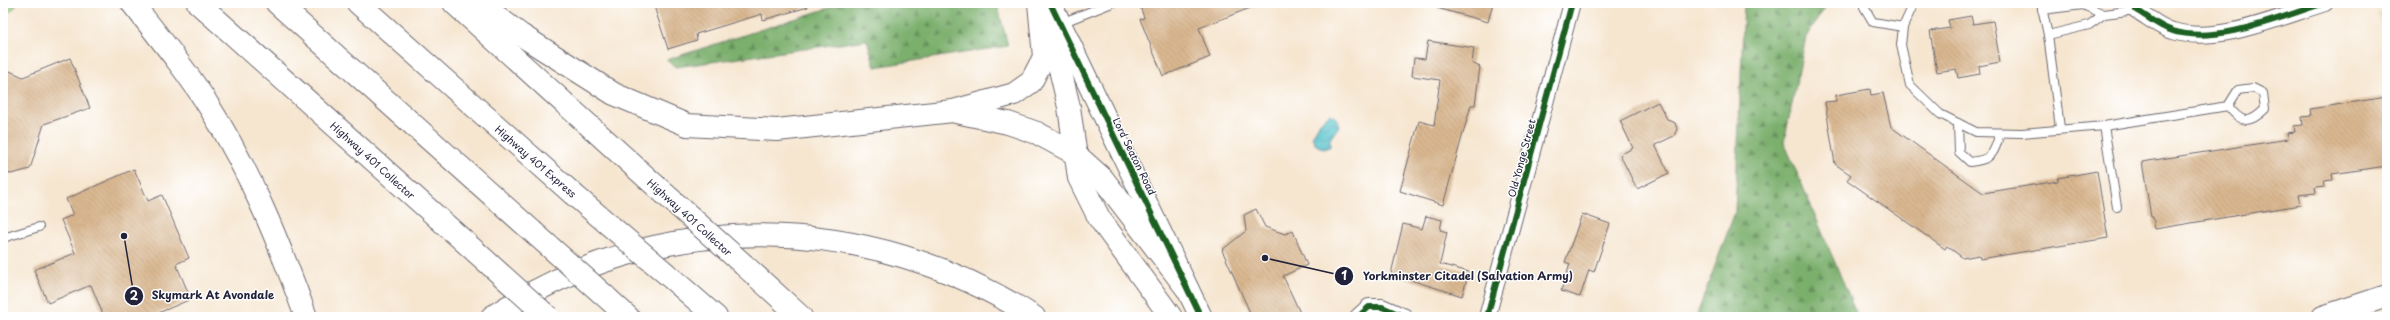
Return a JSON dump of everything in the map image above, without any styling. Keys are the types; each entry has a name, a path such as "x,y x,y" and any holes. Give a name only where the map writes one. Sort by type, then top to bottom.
{"main road":[{"path":"132,3 194,84 227,135 271,226 306,317"},
{"name":"Highway 401 Collector","path":"198,3 548,317"},
{"path":"277,3 628,317"},
{"name":"Highway 401 Express","path":"358,3 573,194 716,317"},
{"name":"Highway 401 Collector","path":"454,3 801,317"},
{"path":"479,3 521,35 614,94 687,125 777,130 953,111 1014,94 1031,82 1044,57 1039,3"},
{"path":"1043,3 1052,33 1069,107 1074,153 1079,178 1099,218 1171,317"},
{"name":"Lord Seaton Road","path":"1050,3 1201,317"},
{"path":"953,111 1008,123 1037,133 1074,153 1103,179 1188,290"},
{"path":"492,317 549,284 613,257 640,249 694,238 721,235 760,235 835,240 908,257 978,285 1034,317"},
{"path":"2323,317 2387,296"}],"street":[{"name":"Old Yonge Street","path":"1487,317 1572,3"},
{"path":"2136,10 2172,31 2197,36 2230,31 2326,3"},
{"path":"1358,317 1369,307 1382,307 1405,317"}],"lane":[{"path":"1060,24 1112,3"},
{"path":"1914,3 1903,27 1901,45 1910,84 1940,114 1976,132 2022,133 2060,128 2104,126 2228,106 2238,90 2253,88 2263,93 2265,109 2257,118 2245,120 2237,118 2228,106"},
{"path":"2060,128 2048,35 2042,6 2084,5 2104,14"},
{"path":"1864,6 1873,22 1903,27"},
{"path":"2048,35 2089,25 2104,14 2136,10"},
{"path":"1958,123 1959,152 1970,162 1985,161 1994,153 2000,133"},
{"path":"2104,126 2117,207"},
{"path":"3,238 39,227"}],"shaded area":[{"path":"2387,12 2387,42 2377,15"}],"green space":[{"path":"3,3 16,3 16,6 3,18"},
{"path":"844,3 997,3 1008,46 875,67 867,40 676,67 666,60"},
{"path":"1744,3 1828,3 1806,37 1784,142 1858,317 1696,317 1735,212"}],"water":[{"path":"1330,114 1336,117 1339,126 1330,139 1330,147 1323,149 1316,145 1312,137 1320,122"}],"building":[{"path":"653,3 807,3 808,7 763,20 762,14 696,34 697,40 668,49"},
{"path":"1139,3 1260,4 1199,28 1210,57 1163,76 1140,19 1144,18"},
{"path":"1438,3 1493,3 1488,22 1437,8"},
{"path":"1971,16 1973,24 1993,21 2000,62 1979,66 1980,74 1958,78 1956,69 1937,72 1930,31 1950,28 1948,20"},
{"path":"1428,41 1474,48 1472,63 1480,67 1475,105 1471,105 1443,205 1400,191 1419,121 1434,125 1440,80 1412,76 1414,58 1425,59"},
{"path":"70,58 90,108 44,124 30,169 11,174 3,172 3,68 23,77"},
{"path":"1870,89 1871,95 1883,93 1891,127 1983,193 2058,181 2058,178 2097,171 2108,238 1980,259 1979,255 1963,258 1947,246 1945,249 1847,180 1851,175 1835,164 1825,102 1836,101 1836,95"},
{"path":"2387,97 2387,166 2332,174 2333,180 2324,181 2325,186 2315,187 2316,193 2298,195 2300,205 2155,229 2153,217 2151,217 2142,162 2288,139 2287,133 2295,132 2294,126 2303,125 2302,117 2311,116 2310,109"},
{"path":"1658,102 1667,119 1675,123 1677,129 1674,136 1655,145 1669,173 1637,189 1620,155 1633,148 1620,121"},
{"path":"134,169 148,201 162,195 189,258 176,264 191,299 149,317 104,317 91,285 48,303 34,270 75,253 61,220 73,215 66,199"},
{"path":"1256,209 1265,227 1285,234 1293,231 1307,265 1283,276 1302,317 1252,317 1222,250 1246,231 1244,215"},
{"path":"1582,214 1610,224 1594,272 1589,270 1580,297 1561,291 1570,264 1565,262"},
{"path":"1426,216 1442,220 1440,230 1447,232 1440,264 1469,272 1462,296 1391,274 1403,224 1422,229"}],"cycle path":[{"path":"1050,3 1201,317"},
{"path":"1487,317 1572,3"},
{"path":"2136,10 2158,25 2173,31 2191,34 2210,34 2230,32 2250,27 2325,3"},
{"path":"1358,317 1369,307 1382,307 1405,317"}],"place":[{"name":"Skymark At Avondale","path":"124,236"},
{"name":"Yorkminster Citadel (Salvation Army)","path":"1265,258"}]}
